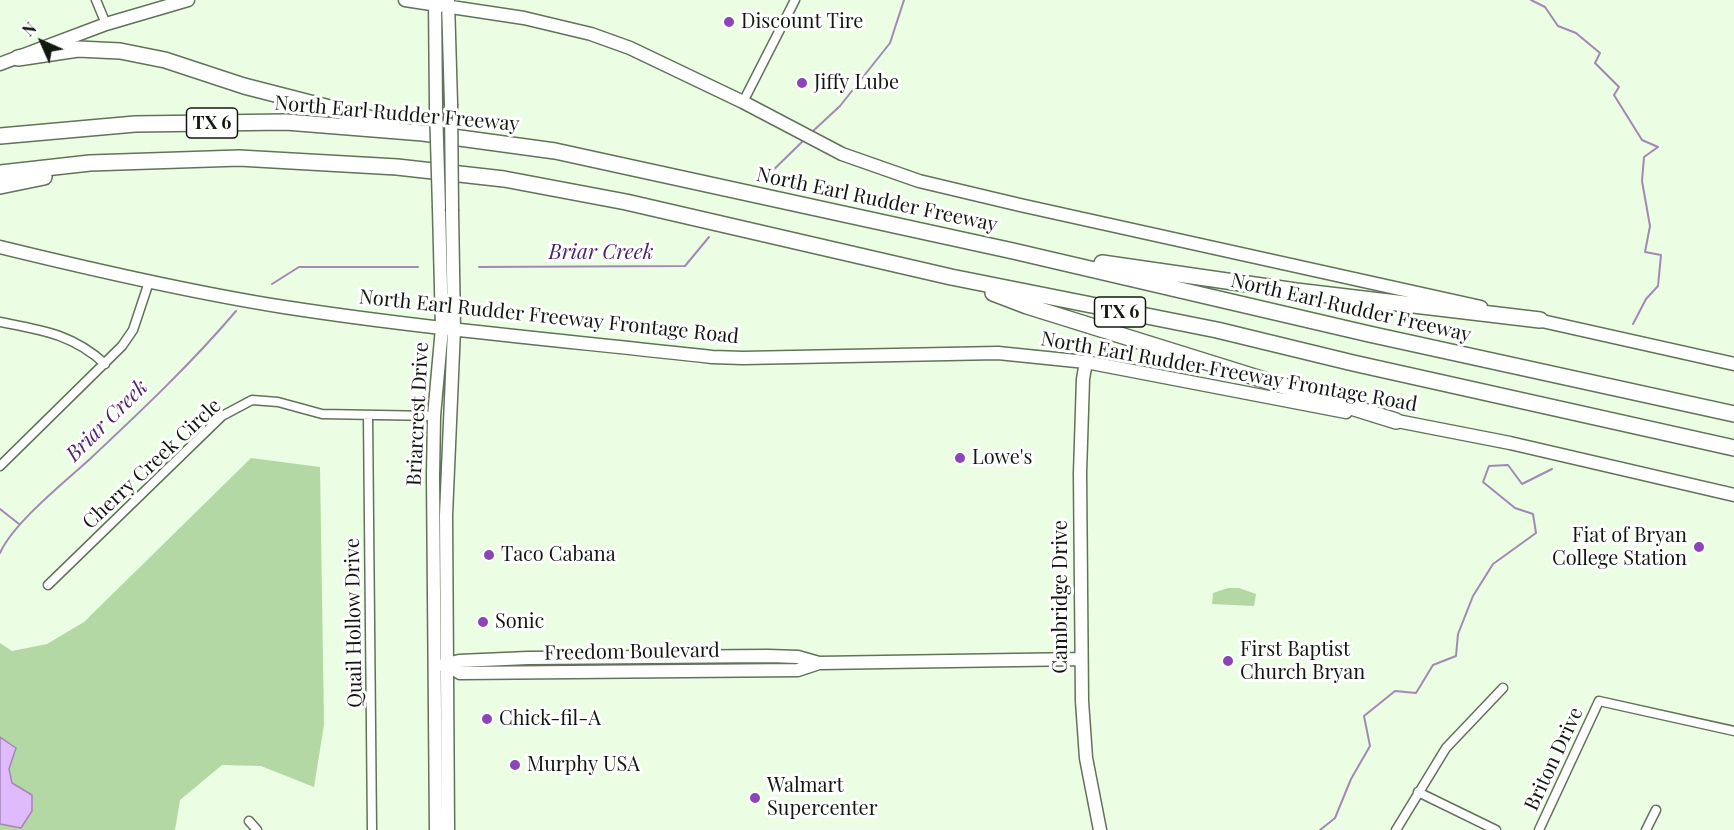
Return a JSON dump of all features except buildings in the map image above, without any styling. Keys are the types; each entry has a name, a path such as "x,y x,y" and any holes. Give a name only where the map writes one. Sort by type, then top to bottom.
{"highway":[{"path":"18,58 78,49 131,53 165,60 244,86 423,133"},
{"name":"North Earl Rudder Freeway","path":"0,136 135,124 286,122 423,133 555,151 1013,251 1369,334 1734,414"},
{"name":"TX 6","path":"0,173 90,163 239,158 397,167 504,179 626,202 951,277 1217,330 1353,363 1734,448"},
{"path":"0,186 51,176 160,161"},
{"path":"1013,251 1296,291 1540,320"},
{"path":"951,277 1027,306 1396,421"}],"main road":[{"path":"0,64 106,24 188,0"},
{"path":"405,0 448,3 591,34 630,48 743,102 842,154 919,181 1734,364"},
{"name":"Briarcrest Drive","path":"434,2 436,107 446,210"},
{"name":"Briarcrest Drive","path":"448,3 451,104 446,210 448,830"},
{"name":"North Earl Rudder Freeway Frontage Road","path":"0,247 149,282 284,306 448,328 712,357 998,353 1086,362 1510,443 1734,495"},
{"name":"Briarcrest Drive","path":"436,830 432,476 434,416 448,328"},
{"name":"Cambridge Drive","path":"1086,362 1083,379 1081,461 1081,659 1086,758 1100,830"},
{"path":"716,657 716,671"},
{"name":"Freedom Boulevard","path":"434,665 470,661 577,658 798,657 819,663 1081,659"},
{"path":"577,658 578,672"},
{"path":"642,658 642,671"},
{"name":"Freedom Boulevard","path":"448,664 460,673 798,670 819,663"}],"street":[{"path":"96,0 106,24"},
{"path":"743,102 795,0"},
{"path":"0,466 122,346 133,330 149,282"},
{"path":"0,322 63,337 79,344 105,364"},
{"name":"Cherry Creek Circle","path":"48,585 222,416 238,405 252,399 322,414 434,416"},
{"name":"Quail Hollow Drive","path":"368,416 372,830"},
{"path":"1396,830 1446,748 1503,688"},
{"name":"Briton Drive","path":"1539,830 1599,701 1734,731"},
{"path":"1418,792 1496,830"},
{"path":"1646,830 1656,810"},
{"path":"249,821 257,830"}],"green space":[{"path":"251,458 320,467 324,725 314,787 261,766 222,765 180,800 175,830 0,830 0,643 12,651 47,644 84,622"},
{"path":"1228,588 1239,588 1256,594 1254,606 1212,604 1213,593"}],"shaded area":[{"path":"0,737 16,748 9,769 12,783 32,795 32,811 21,828 0,824"}],"waterway":[{"name":"Briar Creek","path":"812,132 840,106 890,43 904,0"},
{"path":"1531,0 1545,7 1558,26 1576,33 1600,53 1595,63 1619,87 1614,95 1642,140 1658,147 1644,157 1642,181 1650,226 1645,252 1661,255 1658,286 1646,299 1633,324"},
{"name":"Briar Creek","path":"761,182 804,140"},
{"name":"Briar Creek","path":"479,267 685,266 709,237"},
{"name":"Briar Creek","path":"272,284 299,267 418,267"},
{"name":"Briar Creek","path":"0,553 16,528 166,386 236,311"},
{"path":"1320,830 1335,818 1351,779 1370,746 1364,716 1395,691 1416,693 1433,665 1456,656 1458,634 1473,596 1493,564 1536,533 1533,514 1515,508 1483,482 1489,466 1508,465 1522,484 1552,469"},
{"path":"0,509 19,524"}],"place":[{"name":"Discount Tire","path":"729,22"},
{"name":"Jiffy Lube","path":"802,83"},
{"name":"Lowe's","path":"960,458"},
{"name":"Fiat of Bryan College Station","path":"1699,547"},
{"name":"Taco Cabana","path":"489,555"},
{"name":"Sonic","path":"483,622"},
{"name":"First Baptist Church Bryan","path":"1228,661"},
{"name":"Chick-fil-A","path":"487,719"},
{"name":"Murphy USA","path":"515,765"},
{"name":"Walmart Supercenter","path":"755,798"}]}
